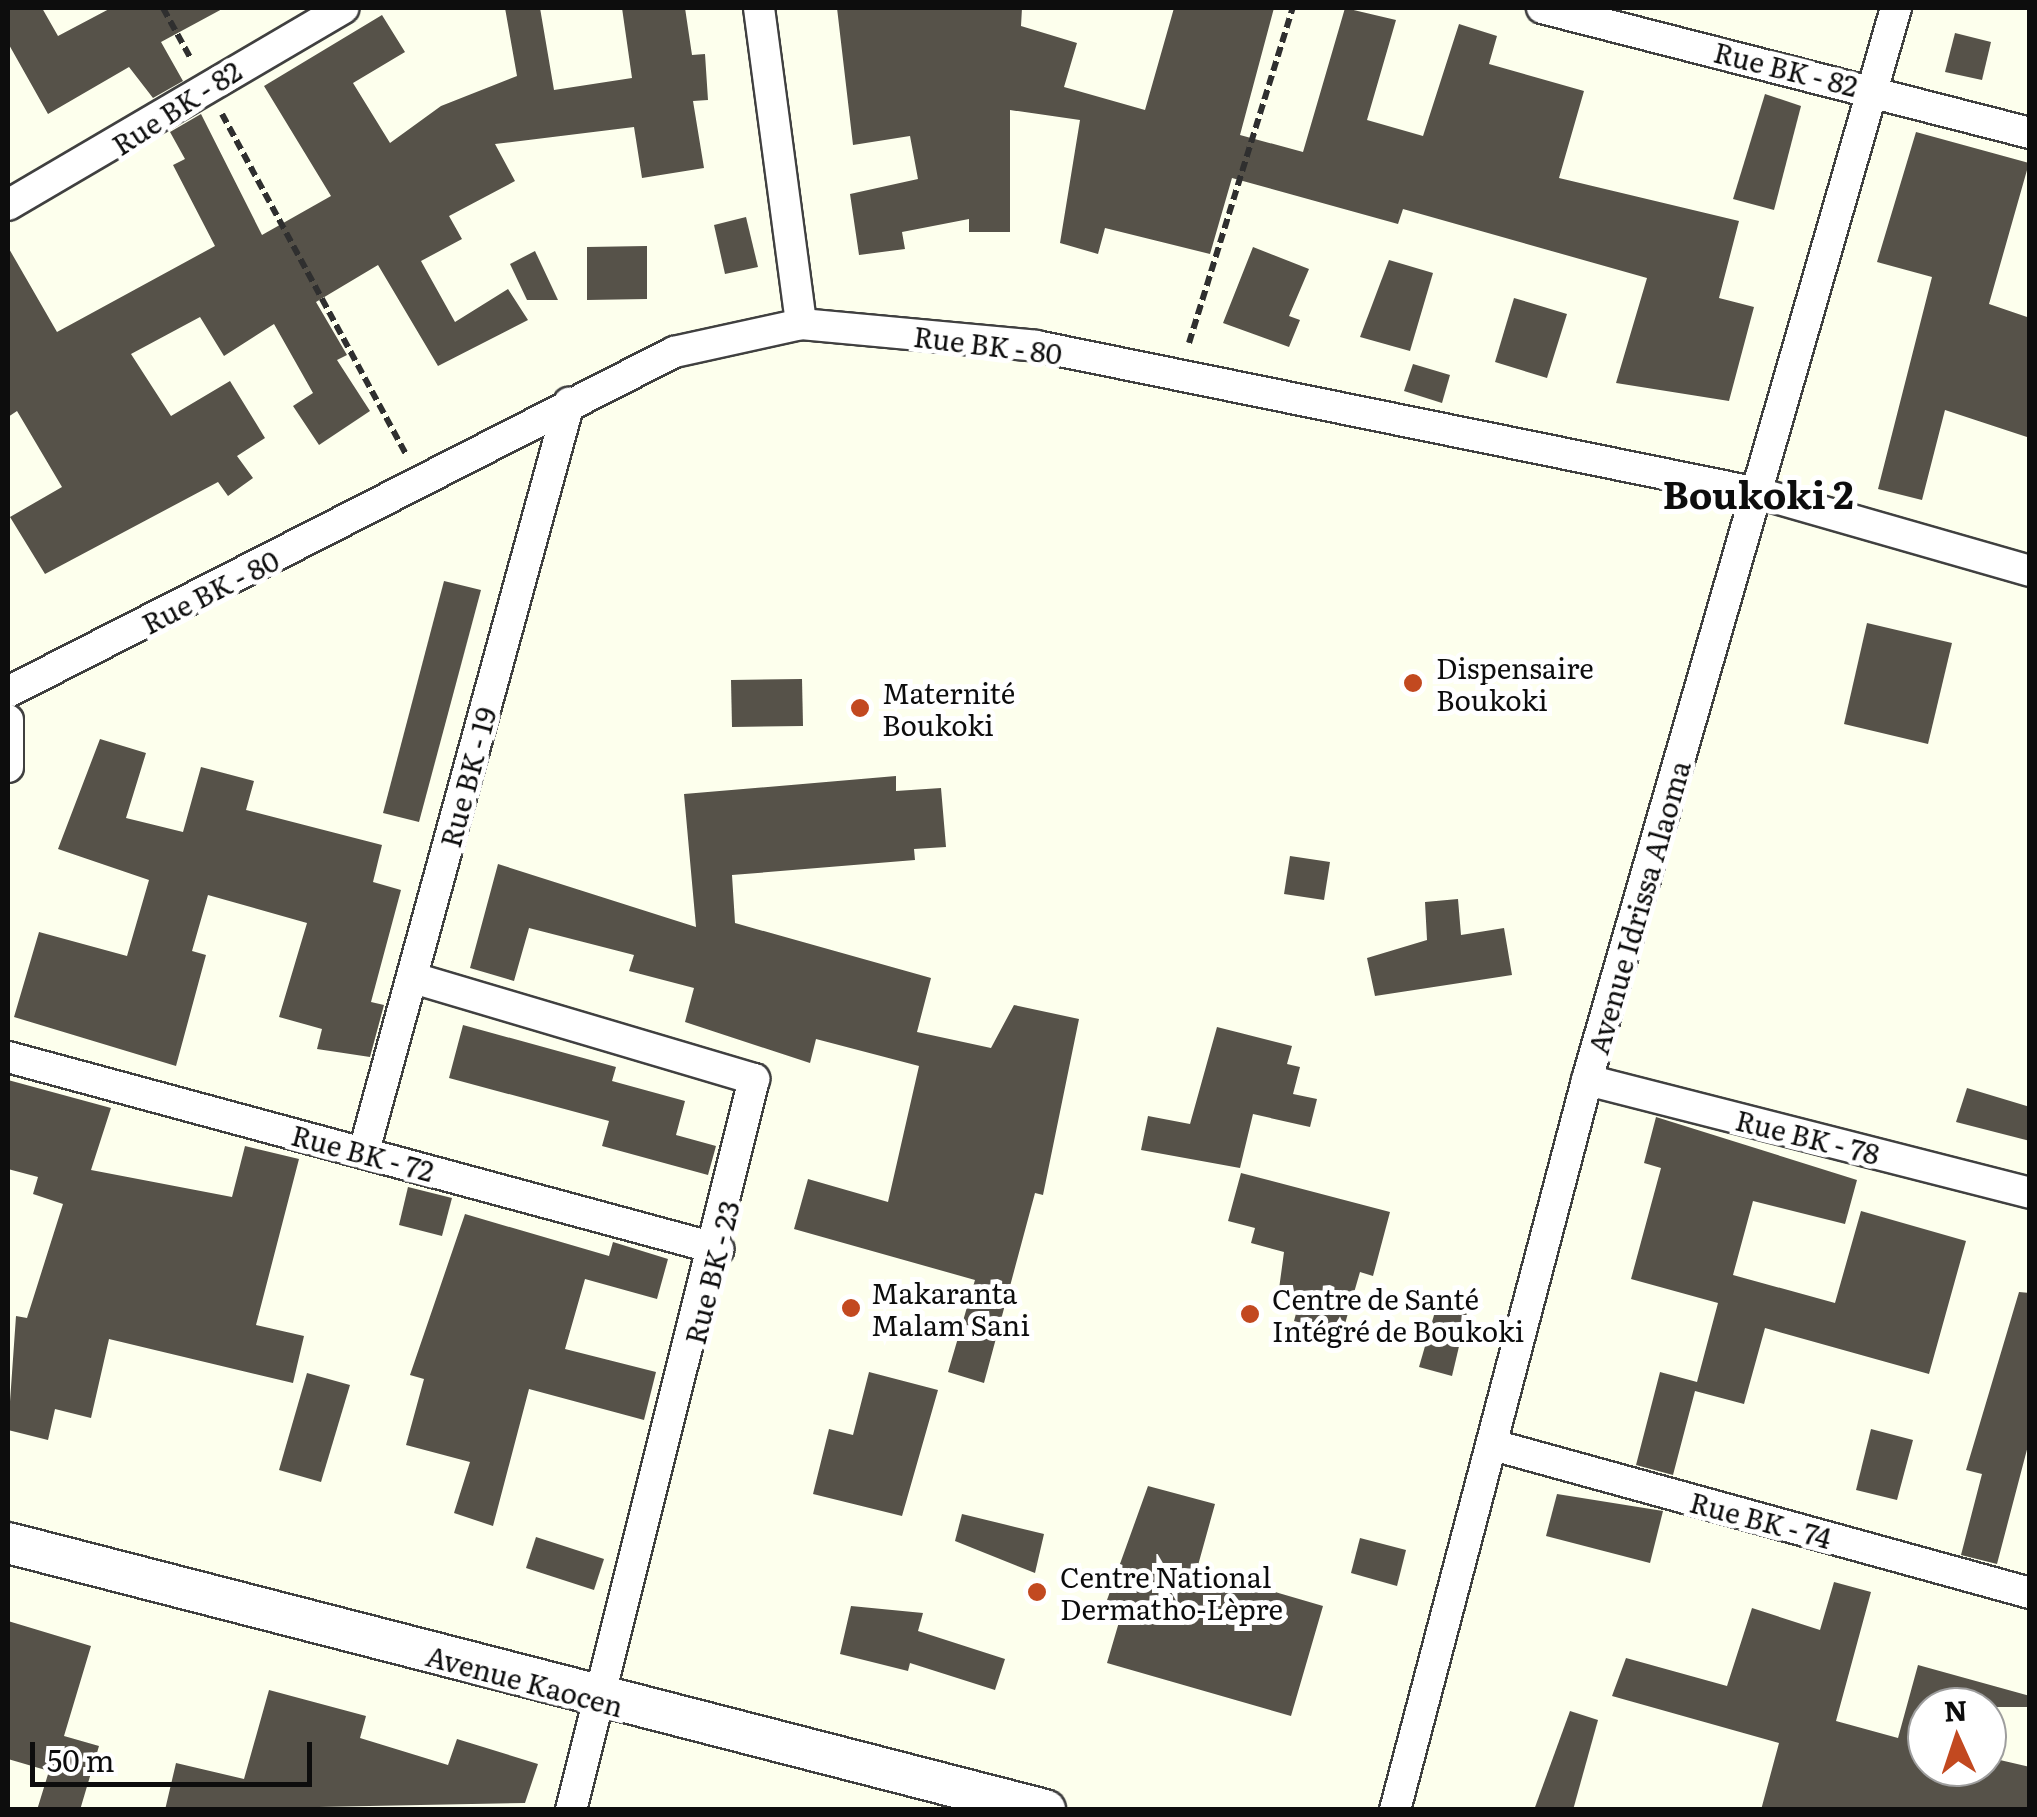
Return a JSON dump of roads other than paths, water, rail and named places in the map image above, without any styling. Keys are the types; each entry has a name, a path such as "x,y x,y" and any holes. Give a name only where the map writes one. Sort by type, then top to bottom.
{"street":[{"name":"Rue BK - 82","path":"8,205 206,84 344,8"},
{"path":"760,8 802,324"},
{"name":"Rue BK - 82","path":"1542,8 2030,133"},
{"name":"Avenue Idrissa Alaoma","path":"1395,1810 1587,1080 1896,8"},
{"name":"Rue BK - 80","path":"8,692 422,484 569,402 674,352 802,324 1011,341 1178,378 1758,492 2030,571"},
{"name":"Rue BK - 19","path":"364,1152 569,402"},
{"path":"8,720 8,767"},
{"name":"Rue BK - 23","path":"413,978 745,1070 755,1092 718,1249 571,1810"},
{"name":"Rue BK - 72","path":"8,1057 718,1249"},
{"name":"Rue BK - 78","path":"1587,1080 2030,1193"},
{"name":"Rue BK - 74","path":"1494,1445 2030,1593"},
{"name":"Avenue Kaocen","path":"8,1544 600,1700 1045,1810"}],"place":[{"name":"Dispensaire Boukoki","path":"1413,683"},
{"name":"Maternité Boukoki","path":"860,708"},
{"name":"Makaranta Malam Sani","path":"851,1308"},
{"name":"Centre de Santé Intégré de Boukoki","path":"1250,1314"},
{"name":"Centre National Dermatho-Lèpre","path":"1037,1592"}],"district":[{"name":"Boukoki 2","path":"1758,493"}]}
